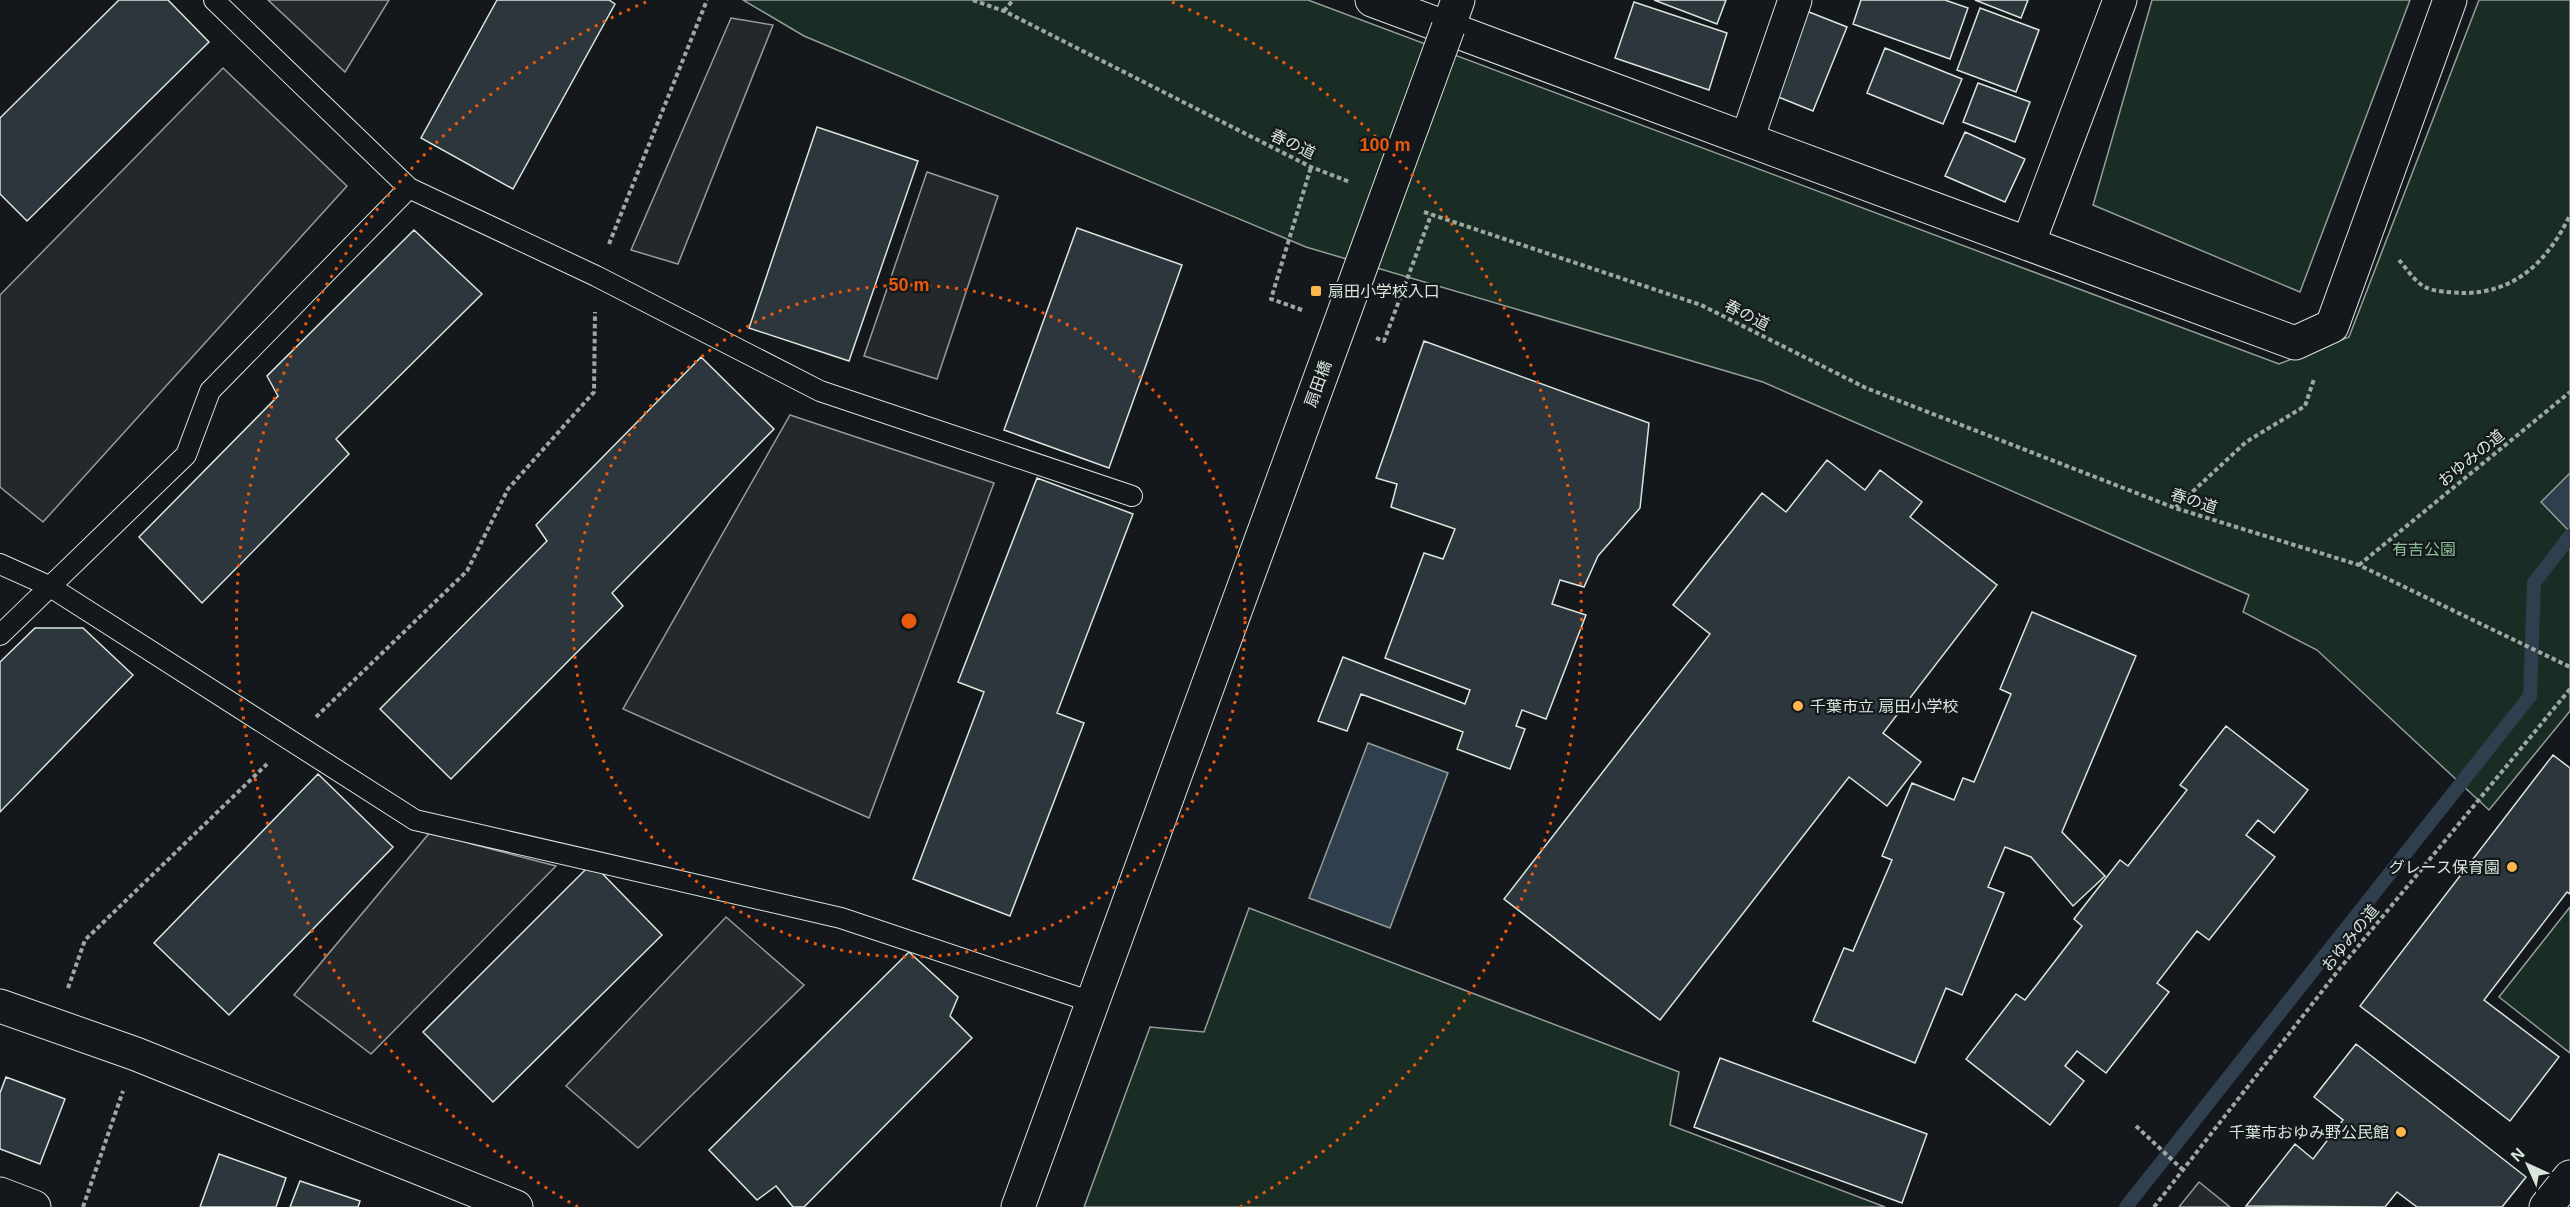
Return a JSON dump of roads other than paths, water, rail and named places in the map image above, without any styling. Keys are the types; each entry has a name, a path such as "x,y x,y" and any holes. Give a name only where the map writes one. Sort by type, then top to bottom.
{"street":[{"path":"1372,0 1453,14 1747,139 2295,343 2332,326 2450,0"},
{"path":"1747,139 1795,0"},
{"path":"2028,244 2120,0"},
{"name":"扇田橋","path":"1018,1207 1453,14"},
{"path":"0,1006 136,1054 516,1207"},
{"path":"2546,1207 2570,1177"},
{"path":"0,1194 34,1207"}],"lane":[{"path":"214,0 409,189 596,276 820,391 1132,496"},
{"path":"0,635 186,455 210,391 409,189"},
{"path":"0,564 49,586 415,820 841,918 1092,1002"}],"water":[{"path":"2570,473 2570,532 2541,502"},
{"path":"1368,743 1448,773 1390,928 1309,898"}],"waterway":[{"path":"2126,1207 2530,696 2534,583 2570,536"}],"place":[{"name":"扇田小学校入口","path":"1316,291"},
{"name":"千葉市立 扇田小学校","path":"1798,706"},
{"name":"グレース保育園","path":"2512,867"},
{"name":"千葉市おゆみ野公民館","path":"2401,1132"}],"park label":[{"name":"有吉公園","path":"2424,549"}]}
